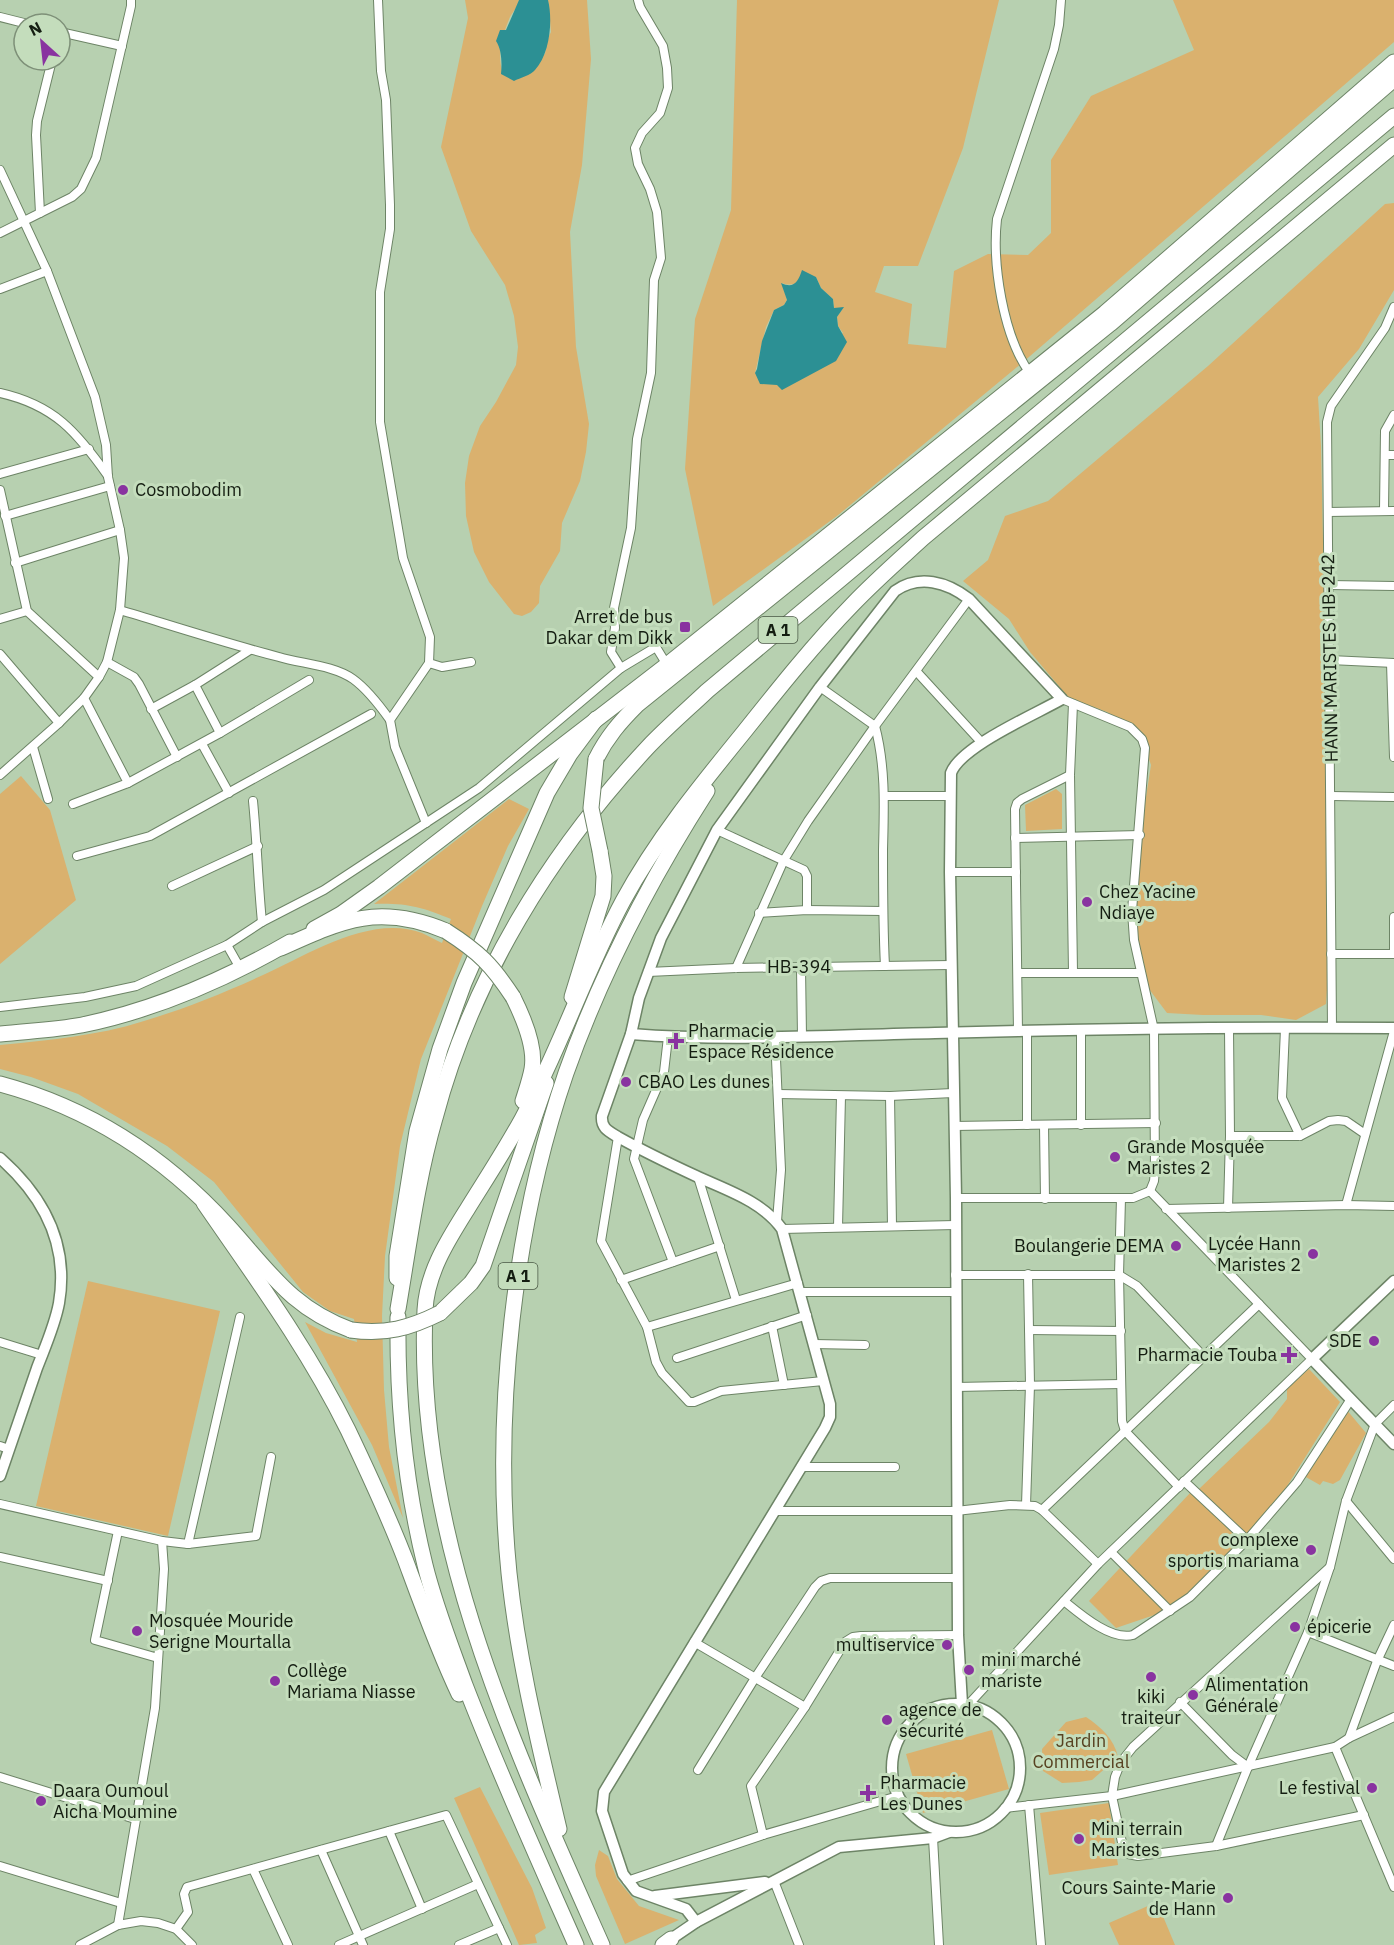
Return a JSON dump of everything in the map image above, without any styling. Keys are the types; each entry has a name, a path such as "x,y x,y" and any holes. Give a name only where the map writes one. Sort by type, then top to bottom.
{"highway":[{"path":"281,948 341,914 462,825 667,665 1105,313 1394,62"},
{"path":"556,1049 603,896 604,876 591,808 596,759 604,742 618,724 637,705 1110,324 1394,79"},
{"name":"A 1","path":"576,1945 491,1752 458,1666 425,1567 417,1531 404,1444 398,1353 398,1310 425,1155 446,1078 468,1020 488,978 537,889 570,840 613,786 650,746 716,683 1394,116"},
{"name":"A 1","path":"576,1886 559,1830 526,1693 509,1571 505,1436 513,1310 528,1221 547,1137 583,1030 619,945 657,872 759,713 819,640 855,601 891,567 1394,145"},
{"path":"556,1049 609,930 646,863 689,800 759,713"},
{"path":"398,1310 397,1256 403,1213 417,1131 440,1049 464,983 547,793 570,754 596,719"},
{"path":"0,1034 81,1025 123,1015 172,999 330,926 373,916 395,916 422,920 447,931 471,946 495,970 523,1017 528,1034 536,1101 483,1266 471,1283 440,1313 420,1323 392,1332 378,1333 351,1330 320,1317 288,1294 228,1226 177,1176 142,1149 110,1128 51,1100 0,1084"},
{"name":"A 1","path":"556,1049 536,1101 459,1222 431,1274 425,1307 425,1364 428,1409 442,1502 452,1552 484,1663 531,1782 602,1945"},
{"path":"503,1151 513,1132 533,1067"},
{"path":"204,1203 296,1336 336,1407 379,1497 439,1652 466,1709 491,1752"}],"street":[{"path":"0,233 72,197 81,189 96,158 131,0"},
{"path":"378,0 381,71 386,100 390,205 390,229 380,292 380,422 403,558 430,637 429,663 390,720"},
{"path":"621,668 611,652 615,628 614,608 631,528 637,440 651,373 654,280 661,258 654,199 638,164 635,148 642,134 660,113 668,88 663,46 638,0"},
{"path":"1029,372 1017,349 1004,308 996,265 996,219 1054,49 1061,0"},
{"path":"72,35 122,46"},
{"path":"40,213 36,135 37,121 49,72"},
{"path":"0,170 3,187 24,221 47,271 95,397 106,445 108,477 124,558 120,610 107,662 99,677 84,698 59,723 0,775"},
{"path":"0,289 47,271"},
{"name":"HANN MARISTES HB-242","path":"1332,1028 1327,422 1331,406 1390,328 1394,307"},
{"path":"0,393 21,398 45,409 68,425 89,449 108,477"},
{"path":"1384,510 1389,455 1385,431 1394,415"},
{"path":"0,474 89,449"},
{"path":"6,516 110,486"},
{"path":"0,490 27,612 99,677"},
{"path":"1328,512 1394,511"},
{"path":"15,563 120,530"},
{"path":"955,1225 838,1227 779,1225 753,1203 636,1147 606,1130 602,1123 602,1116 631,1034 639,998 661,938 717,830 820,687 895,591 918,580 954,589 969,599 1068,702 1130,727 1142,739 1146,758 1132,917 1140,973 1154,1030 1156,1123 1154,1181 1150,1191 1142,1195 1121,1198 956,1198"},
{"path":"1329,585 1394,586"},
{"path":"736,968 784,860 808,821 969,599"},
{"path":"120,610 250,650 332,669 353,679 381,707 390,720 395,747 426,823"},
{"path":"0,620 27,612"},
{"path":"0,1007 85,997 136,986 227,945 262,922 324,890 479,788 621,668 656,647 667,665"},
{"path":"151,709 195,685 250,650"},
{"path":"0,654 59,723"},
{"path":"1330,660 1393,663 1394,757"},
{"path":"107,662 134,677 177,757"},
{"path":"429,663 442,667 471,662"},
{"path":"917,672 981,743"},
{"path":"73,804 128,783 220,734 309,680"},
{"path":"195,685 220,734"},
{"path":"820,687 876,726 881,748 884,796 882,911 885,966"},
{"path":"84,698 128,783"},
{"path":"965,1705 958,1635 956,1511 956,1198 951,965 951,773 953,766 981,743 1068,702"},
{"path":"1068,702 1073,972"},
{"path":"77,856 150,836 371,714"},
{"path":"202,744 229,793"},
{"path":"33,747 48,799"},
{"path":"1027,1125 1018,974 1015,809 1017,803 1070,775"},
{"path":"884,796 950,796"},
{"path":"1331,796 1394,797"},
{"path":"253,801 262,922"},
{"path":"717,830 804,870 807,876 807,910"},
{"path":"1016,838 1140,835"},
{"path":"172,886 258,846"},
{"path":"950,872 1016,872"},
{"path":"759,913 807,910 882,911"},
{"path":"1331,954 1394,954 1394,917"},
{"path":"227,945 240,968"},
{"name":"HB-394","path":"648,972 736,968 951,965"},
{"path":"801,968 802,1036"},
{"path":"1018,974 1140,973"},
{"path":"631,1034 668,1037 775,1037 1022,1031 1332,1028 1394,1030 1346,1205"},
{"path":"1228,1208 1229,1029"},
{"path":"1285,1029 1282,1098 1300,1136"},
{"path":"1081,1031 1081,1125"},
{"path":"668,1037 664,1072 643,1120 634,1159 673,1262"},
{"path":"696,1922 686,1909 636,1891 627,1881 602,1811 604,1792 830,1417 830,1404 807,1315 779,1225 781,1170 775,1037"},
{"path":"778,1094 890,1096 953,1093"},
{"path":"838,1227 841,1096"},
{"path":"890,1096 892,1226"},
{"path":"1230,1136 1300,1136 1329,1121 1338,1120 1346,1121 1365,1134"},
{"path":"954,1126 1156,1123"},
{"path":"1044,1125 1045,1199"},
{"path":"618,1137 601,1238 646,1327 656,1362 662,1373 689,1402 721,1391 824,1382"},
{"path":"0,1158 28,1185 39,1200 49,1221 58,1252 61,1286 42,1355 4,1447 0,1476"},
{"path":"698,1177 736,1300"},
{"path":"1150,1191 1394,1444"},
{"path":"1121,1198 1119,1275 1122,1421 1125,1431 1247,1540"},
{"path":"1166,1209 1394,1206"},
{"path":"621,1280 720,1246"},
{"path":"1026,1505 1030,1385 1028,1274"},
{"path":"955,1275 1119,1275 1137,1286 1204,1357"},
{"path":"965,1705 1098,1564 1394,1281"},
{"path":"646,1327 736,1300 799,1288 955,1292"},
{"path":"1042,1510 1259,1304"},
{"path":"677,1358 807,1315"},
{"path":"188,1544 240,1317"},
{"path":"772,1326 784,1385"},
{"path":"1029,1330 1121,1331"},
{"path":"0,1342 42,1355"},
{"path":"814,1344 865,1345"},
{"path":"956,1387 1121,1384"},
{"path":"1064,1601 1091,1623 1123,1637 1133,1635 1190,1597 1247,1540 1297,1482 1351,1399"},
{"path":"1216,1846 1248,1767 1308,1632 1330,1568 1346,1501 1375,1424 1394,1405"},
{"path":"0,1504 162,1541 188,1544 256,1536 272,1457"},
{"path":"801,1467 895,1467"},
{"path":"1346,1501 1394,1559"},
{"path":"775,1510 956,1511 992,1506 1035,1506 1098,1564"},
{"path":"118,1531 95,1640 158,1658"},
{"path":"118,1925 155,1708 164,1569 162,1541"},
{"path":"1111,1552 1170,1611"},
{"path":"0,1557 108,1581"},
{"path":"1330,1568 1133,1747 1121,1762 1115,1777 1112,1796 1123,1847 1128,1854 1138,1857 1216,1846 1364,1815"},
{"path":"698,1770 814,1587 821,1581 830,1578 958,1578"},
{"path":"1349,1738 1377,1661 1394,1625"},
{"path":"1308,1632 1394,1666"},
{"path":"763,1835 751,1786 805,1707 845,1642 853,1637 958,1635"},
{"path":"694,1642 805,1707"},
{"path":"1180,1702 1232,1755 1248,1767"},
{"path":"667,1943 696,1922 839,1847 933,1838 949,1832 980,1827 994,1819 1011,1799 1019,1779 1019,1757 1016,1746 998,1719 979,1708 948,1704 922,1713 903,1732 892,1756 891,1770 898,1796 914,1817 937,1829 949,1832"},
{"path":"1005,1808 1112,1796 1335,1747 1394,1717"},
{"path":"1335,1747 1394,1887"},
{"path":"0,1777 135,1819"},
{"path":"627,1881 763,1835 898,1796"},
{"path":"1029,1805 1041,1945"},
{"path":"176,1929 188,1912 184,1894 187,1887 446,1815 507,1945"},
{"path":"389,1831 422,1909"},
{"path":"933,1838 939,1945"},
{"path":"321,1850 361,1941"},
{"path":"0,1866 121,1903"},
{"path":"253,1869 288,1945"},
{"path":"652,1897 774,1881"},
{"path":"774,1881 800,1945"},
{"path":"339,1945 361,1941 422,1909 478,1884"},
{"path":"80,1945 118,1925 141,1921 158,1923 176,1929 192,1945"},
{"path":"459,1945 499,1928"}],"green space":[{"path":"465,0 519,0 503,36 500,50 502,70 545,54 551,32 548,0 587,0 591,59 582,165 570,232 576,347 589,424 580,481 562,523 560,551 540,586 539,603 531,612 522,616 514,614 489,582 474,552 466,516 465,483 469,456 480,426 516,365 518,347 514,316 505,285 471,231 441,147 468,18"},
{"path":"737,0 999,0 963,148 918,266 884,266 875,292 912,304 908,344 946,348 954,271 988,254 1028,255 1051,233 1051,160 1091,96 1194,50 1173,0 1394,0 1394,42 1022,363 837,516 713,606 685,469 695,319 731,210","holes":["816,277 821,288 833,299 834,308 843,308 837,317 838,326 843,333 755,373 766,327 774,310 784,305 787,300 782,283 794,284"]},
{"path":"1394,203 1394,290 1359,349 1318,397 1324,590 1329,963 1326,1004 1296,1020 1261,1015 1167,1013 1146,985 1136,936 1135,905 1143,816 1151,765 1139,730 1107,712 1069,698 1030,652 1009,619 963,581 988,560 1005,516 1048,501 1208,366 1385,204"},
{"path":"21,776 50,810 76,900 0,964 0,794"},
{"path":"1056,789 1062,794 1062,829 1026,831 1025,805"},
{"path":"509,799 529,809 508,846 482,906 421,1059 400,1146 385,1256 382,1316 384,1390 389,1447 403,1518 372,1445 305,1322 326,1333 357,1342 354,1319 330,1311 303,1292 214,1182 167,1146 78,1094 31,1077 0,1069 0,1045 91,1034 144,1021 219,994 319,948 361,933 382,929 402,929 422,933 442,943 451,919 414,907 374,904"},
{"path":"88,1281 220,1311 168,1536 36,1506"},
{"path":"1309,1369 1340,1402 1284,1491 1250,1532 1172,1609 1116,1628 1089,1601 1190,1493 1199,1489 1269,1422 1287,1399 1287,1388"},
{"path":"1346,1409 1366,1433 1340,1480 1333,1484 1323,1481 1320,1485 1304,1476"},
{"name":"Jardin Commercial","path":"1086,1717 1106,1734 1118,1757 1092,1780 1062,1783 1043,1771 1042,1749 1066,1722"},
{"path":"992,1730 1009,1789 923,1813 906,1754"},
{"path":"480,1787 532,1888 546,1928 535,1935 537,1943 519,1945 454,1798"},
{"name":"Mini terrain Maristes","path":"1109,1803 1118,1865 1049,1875 1040,1813"},
{"path":"599,1850 608,1856 617,1879 639,1906 679,1920 625,1944 596,1876 595,1865"},
{"path":"1157,1902 1175,1945 1119,1945 1109,1923"}],"water":[{"path":"519,0 548,0 550,27 547,46 540,63 531,73 514,81 501,74 500,53 496,41 500,30 506,30"},
{"path":"802,270 816,277 821,288 833,299 834,308 844,307 837,317 838,326 847,342 836,361 782,390 777,385 760,384 755,373 762,341 774,310 784,305 787,300 781,283 792,285 799,278"}],"place":[{"name":"Cosmobodim","path":"123,490"},
{"name":"Arret de bus Dakar dem Dikk","path":"685,627"},
{"name":"Chez Yacine Ndiaye","path":"1087,902"},
{"name":"Pharmacie Espace Résidence","path":"676,1041"},
{"name":"CBAO Les dunes","path":"626,1082"},
{"name":"Grande Mosquée Maristes 2","path":"1115,1157"},
{"name":"Boulangerie DEMA","path":"1176,1246"},
{"name":"Lycée Hann Maristes 2","path":"1313,1254"},
{"name":"SDE","path":"1374,1341"},
{"name":"Pharmacie Touba","path":"1289,1355"},
{"name":"complexe sportis mariama","path":"1311,1550"},
{"name":"épicerie","path":"1295,1627"},
{"name":"Mosquée Mouride Serigne Mourtalla","path":"137,1631"},
{"name":"multiservice","path":"947,1645"},
{"name":"mini marché mariste","path":"969,1670"},
{"name":"kiki traiteur","path":"1151,1677"},
{"name":"Collège Mariama Niasse","path":"275,1681"},
{"name":"Alimentation Générale","path":"1193,1695"},
{"name":"agence de sécurité","path":"887,1720"},
{"name":"Le festival","path":"1372,1788"},
{"name":"Pharmacie Les Dunes","path":"868,1793"},
{"name":"Daara Oumoul Aicha Moumine","path":"41,1801"},
{"name":"Mini terrain Maristes","path":"1079,1839"},
{"name":"Cours Sainte-Marie de Hann","path":"1228,1898"}]}
